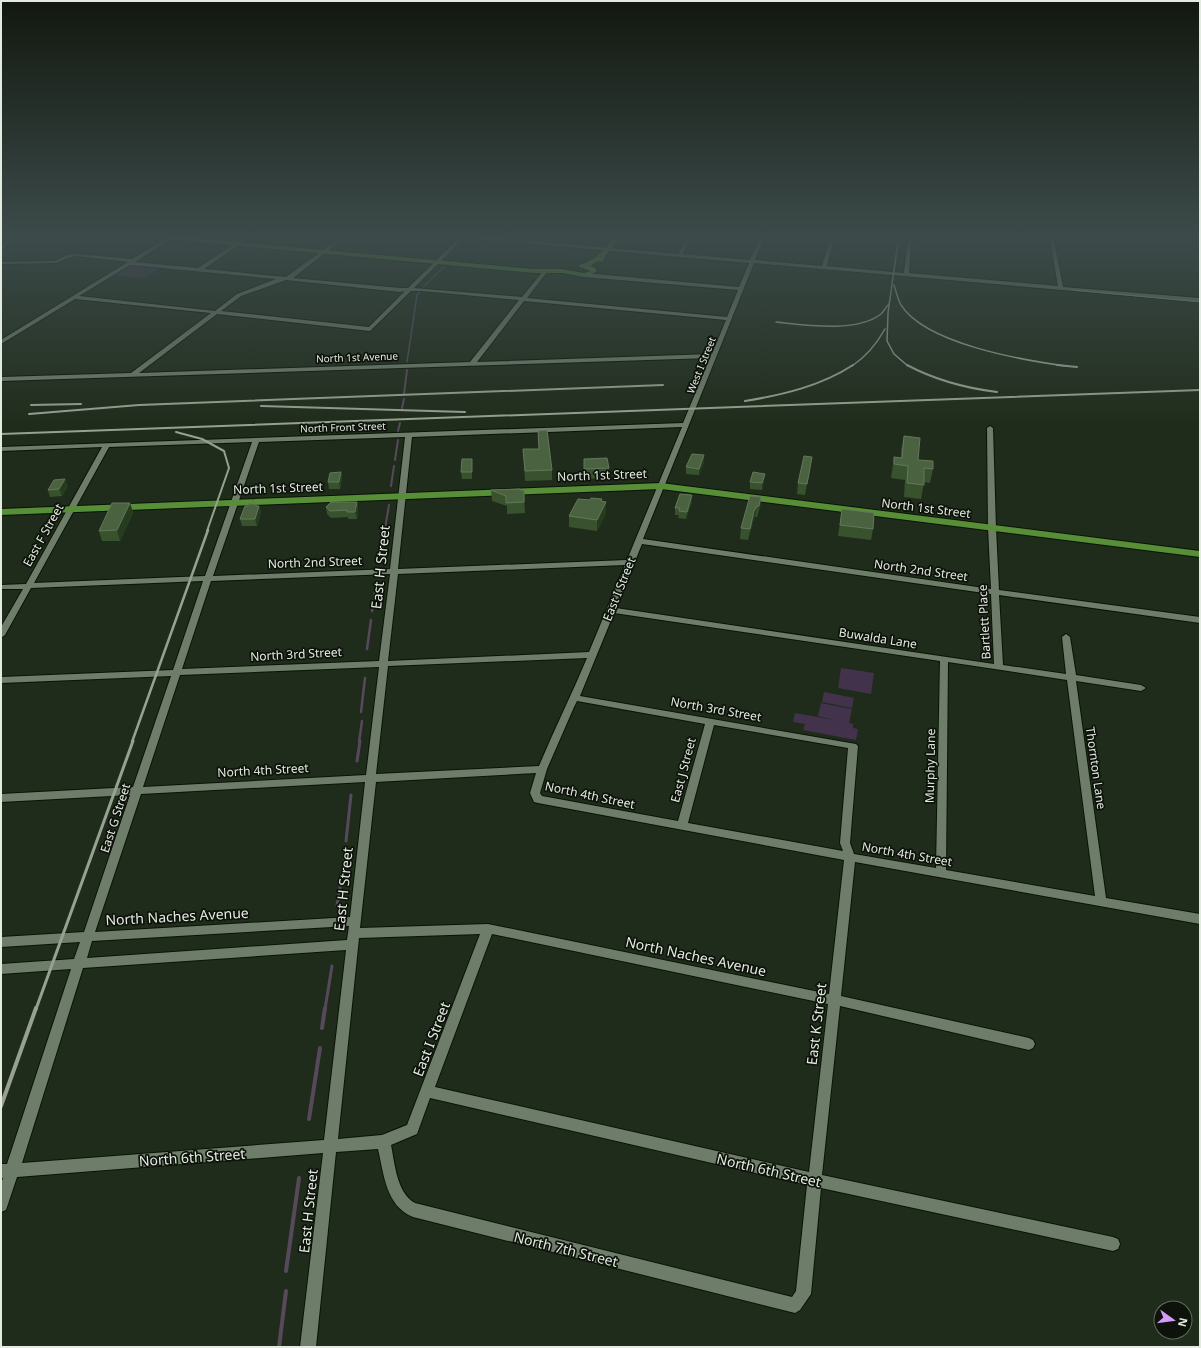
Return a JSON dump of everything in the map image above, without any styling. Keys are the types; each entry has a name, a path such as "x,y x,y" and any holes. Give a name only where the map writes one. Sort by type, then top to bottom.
{"main road":[{"name":"North 1st Street","path":"1,512 661,486 1200,554"}],"street":[{"path":"1,342 72,298"},
{"path":"81,298 370,329 401,298"},
{"path":"132,375 235,298"},
{"path":"510,298 729,319"},
{"name":"West I Street","path":"692,408 738,298"},
{"path":"1173,298 1200,300"},
{"path":"472,364 522,299"},
{"name":"North 1st Avenue","path":"1,379 714,356"},
{"name":"East I Street","path":"542,769 569,707 575,698 692,408"},
{"name":"North Front Street","path":"1,449 685,425"},
{"name":"Bartlett Place","path":"990,428 992,528 998,668"},
{"name":"East H Street","path":"308,1347 410,434"},
{"name":"East G Street","path":"1,1205 7,1170 89,937 256,440"},
{"name":"East F Street","path":"1,636 106,446"},
{"name":"North 2nd Street","path":"638,541 1200,620"},
{"name":"North 2nd Street","path":"1,587 630,562"},
{"name":"Buwalda Lane","path":"611,610 1141,688"},
{"name":"Thornton Lane","path":"1066,637 1101,901"},
{"name":"North 3rd Street","path":"1,680 384,662 592,655"},
{"name":"Murphy Lane","path":"941,873 944,660"},
{"name":"North 3rd Street","path":"575,698 853,746"},
{"name":"East J Street","path":"682,826 710,721"},
{"name":"East K Street","path":"795,1305 803,1294 814,1180 850,857 845,843 853,746"},
{"name":"North 4th Street","path":"1,798 542,769 535,793 538,799 850,857 1101,901 1199,922"},
{"name":"North Naches Avenue","path":"1,942 89,937 354,927 488,929 835,1000 1029,1044"},
{"name":"East I Street","path":"383,1142 412,1129 488,929"},
{"path":"1,969 352,945"},
{"name":"North 6th Street","path":"427,1091 814,1180 1113,1244"},
{"name":"North 6th Street","path":"7,1170 383,1142"},
{"name":"North 7th Street","path":"383,1142 395,1192 406,1206 413,1210 795,1305"}],"shaded area":[{"path":"841,668 874,673 871,694 838,688"},
{"path":"824,692 854,698 852,708 822,702"},
{"path":"821,703 852,709 849,723 853,724 853,728 858,729 856,740 803,730 805,724 793,722 795,713 835,720 818,716"}],"building":[{"path":"547,430 552,470 525,471 523,449 539,449 538,431"},
{"path":"904,436 920,438 918,460 933,461 933,469 924,468 924,485 907,483 908,466 894,464 894,457 902,458"},
{"path":"692,454 704,455 699,469 686,467"},
{"path":"804,456 812,457 807,484 798,483"},
{"path":"607,458 609,468 584,469 584,459"},
{"path":"462,459 472,459 472,472 461,472"},
{"path":"341,472 339,482 328,482 330,473"},
{"path":"753,472 765,474 762,483 750,482"},
{"path":"65,479 59,489 48,490 54,480"},
{"path":"491,490 524,490 524,502 506,503 506,496"},
{"path":"680,494 692,495 687,512 679,511 680,508 675,508"},
{"path":"750,496 761,497 759,506 757,506 754,511 750,529 741,528"},
{"path":"591,498 602,499 601,501 606,502 597,520 569,516 578,499 590,500"},
{"path":"331,502 357,502 355,512 347,512 347,510 330,511 326,507"},
{"path":"112,503 130,503 117,530 99,531"},
{"path":"248,504 256,504 256,506 259,506 255,519 240,519 245,506 248,506"},
{"path":"842,509 874,513 873,529 840,525"}],"waterway":[{"path":"407,362 417,298"},
{"path":"404,394 407,370"},
{"path":"402,408 404,399"},
{"path":"398,431 400,423"},
{"path":"395,460 398,440"},
{"path":"391,486 394,466"},
{"path":"385,528 389,505"},
{"path":"381,561 384,534"},
{"path":"372,611 377,581"},
{"path":"367,649 371,620"},
{"path":"361,712 365,678"},
{"path":"359,742 362,721"},
{"path":"357,761 360,741"},
{"path":"346,841 351,795"},
{"path":"337,905 346,852"},
{"path":"325,1009 332,966"},
{"path":"322,1028 325,1008"},
{"path":"309,1119 320,1048"},
{"path":"286,1271 299,1178"},
{"path":"279,1347 286,1291"}],"tram line":[{"path":"1157,298 1200,302"}],"railway":[{"path":"890,298 887,341 894,354 908,366"},
{"path":"898,298 901,305 913,319 931,330 953,340 976,348 1001,354 1065,366"},
{"path":"776,322 816,326 845,326 859,324 871,320 881,314 889,304"},
{"path":"852,366 871,350 885,329"},
{"path":"745,401 801,389 828,379 853,365"},
{"path":"907,365 950,383 997,392"},
{"path":"1057,365 1065,366"},
{"path":"1065,366 1077,367"},
{"path":"29,414 139,405 663,385"},
{"path":"1,434 1200,390"},
{"path":"31,405 81,404"},
{"path":"261,406 465,412"},
{"path":"176,432 202,439 224,451 229,468 207,531"},
{"path":"132,742 208,530"},
{"path":"36,1009 133,741"},
{"path":"1,1106 36,1008"}]}
